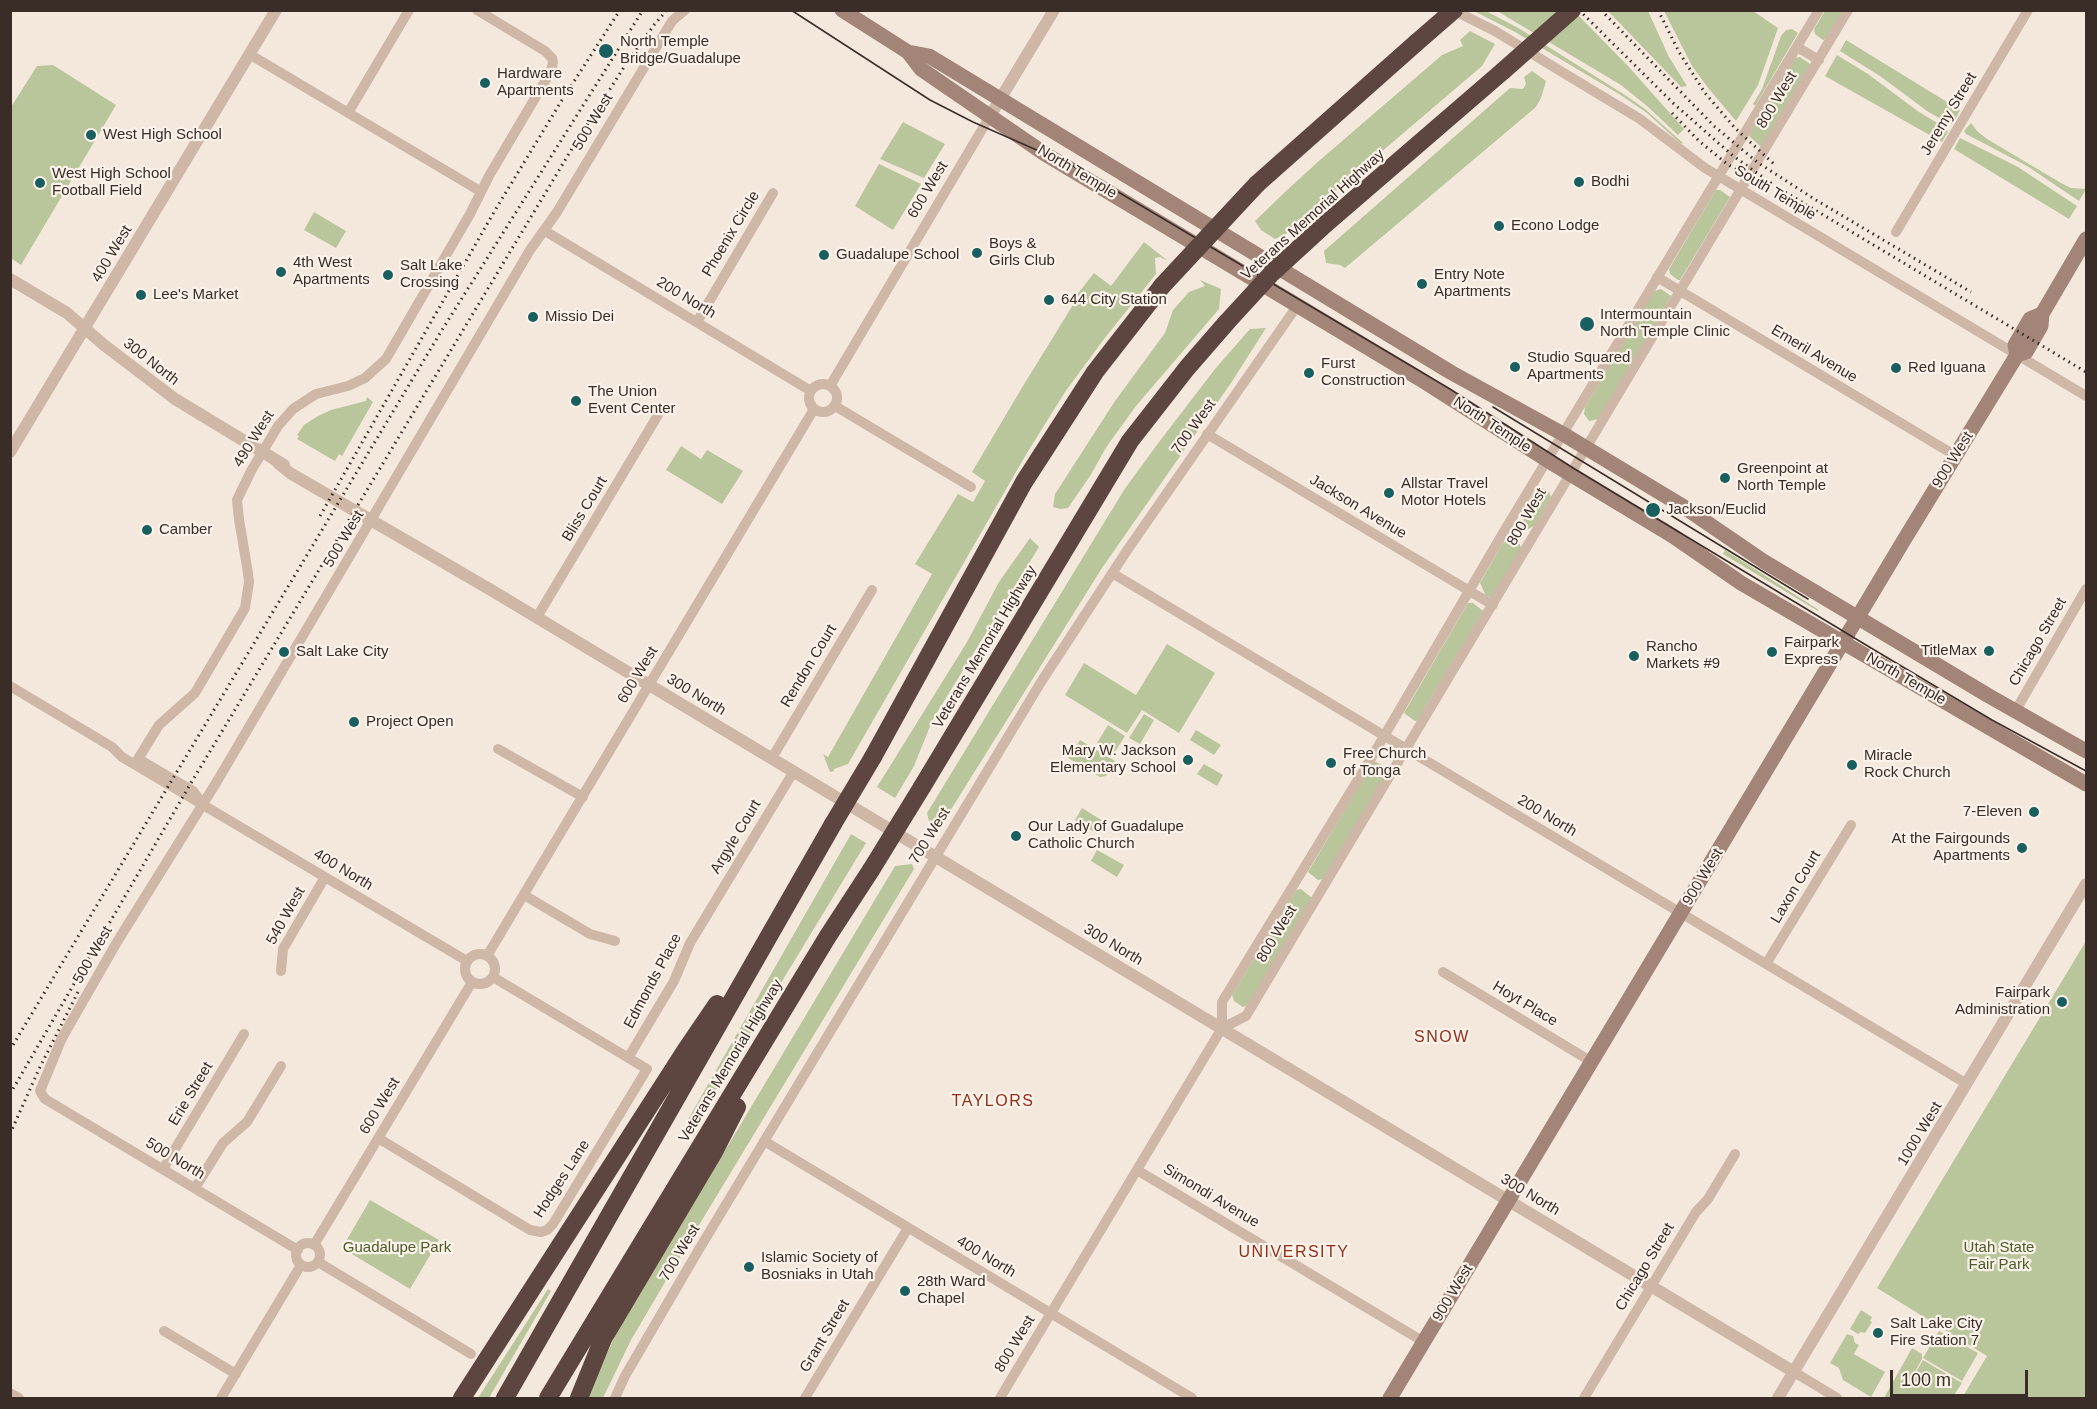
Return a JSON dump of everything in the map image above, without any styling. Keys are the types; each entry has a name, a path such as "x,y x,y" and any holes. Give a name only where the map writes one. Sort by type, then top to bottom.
{"highway":[{"name":"Veterans Memorial Highway","path":"505,1398 786,904 873,757 1024,482 1095,372 1162,286 1257,184 1453,10"},
{"name":"Veterans Memorial Highway","path":"548,1398 828,936 922,787 1130,441 1187,368 1272,273 1572,10"},
{"path":"462,1398 685,1051 786,904"},
{"path":"579,1398 603,1340 714,1152 828,936"}],"main road":[{"name":"North Temple","path":"842,10 908,52 921,69 1045,154 1420,379 1547,460 1673,536 1735,579 2086,784"},
{"name":"North Temple","path":"908,52 929,56 1418,352 1684,507 1763,561 2086,751"},
{"name":"900 West","path":"1390,1398 2017,355 2015,345 2030,319 2042,314 2086,239 2086,225"}],"street":[{"name":"400 West","path":"10,452 276,10"},
{"path":"348,113 410,10"},
{"name":"490 West","path":"138,759 159,724 195,693 245,608 249,582 237,500 262,453 282,420 300,403 326,390 348,386 365,378 386,359 553,66 552,58 545,51 477,10"},
{"name":"500 West","path":"40,1091 53,1057 142,899 204,804 530,250 545,231 672,21 685,10"},
{"name":"600 West","path":"830,386 1054,10"},
{"name":"South Temple","path":"1453,10 1509,39 1640,119 1690,158 1719,177 2086,396"},
{"name":"800 West","path":"1000,1398 1222,1028 1222,1002 1819,10"},
{"name":"800 West","path":"1222,1028 1246,1016 1848,10"},
{"name":"Jeremy Street","path":"1896,232 2028,10"},
{"path":"1797,47 1819,60"},
{"path":"249,54 480,191"},
{"name":"Phoenix Circle","path":"697,322 773,193"},
{"name":"200 North","path":"545,231 811,391"},
{"name":"Emeril Avenue","path":"1657,277 1956,456"},
{"name":"300 North","path":"10,279 67,313 104,345 175,399 278,463 290,473 537,617 1837,1398"},
{"name":"700 West","path":"615,1398 625,1376 764,1141 1046,674 1112,573 1297,306"},
{"path":"821,384 830,386 836,394 835,406 824,412 814,409 810,403 811,391 821,384"},
{"path":"835,406 971,487"},
{"name":"600 West","path":"487,956 814,409"},
{"name":"Bliss Court","path":"537,617 658,415"},
{"name":"Jackson Avenue","path":"1207,434 1493,605"},
{"name":"200 North","path":"1112,573 1967,1084"},
{"name":"Chicago Street","path":"2016,710 2086,589"},
{"name":"Rendon Court","path":"772,758 872,590"},
{"name":"400 North","path":"10,686 112,747 122,757 467,961"},
{"name":"400 North","path":"112,747 126,751 193,791 204,804"},
{"path":"498,749 583,797"},
{"name":"Argyle Court","path":"705,918 794,771"},
{"name":"Laxon Court","path":"1766,964 1851,825"},
{"name":"540 West","path":"281,971 283,949 325,876"},
{"name":"1000 West","path":"1778,1398 2086,884"},
{"path":"524,895 590,934 615,941"},
{"name":"Edmonds Place","path":"628,1058 674,981 687,949 705,918"},
{"path":"476,955 487,956 494,966 493,978 483,984 472,982 465,973 467,961 476,955"},
{"name":"Hoyt Place","path":"1443,972 1592,1062"},
{"path":"493,978 628,1058"},
{"name":"600 West","path":"314,1245 472,982"},
{"name":"Erie Street","path":"163,1169 244,1034"},
{"name":"Hodges Lane","path":"378,1138 530,1230 544,1232 553,1224 647,1070 628,1058"},
{"path":"195,1188 223,1143 247,1122 281,1066"},
{"name":"500 North","path":"40,1091 45,1099 298,1250"},
{"name":"400 North","path":"764,1141 1192,1398"},
{"name":"Chicago Street","path":"1584,1398 1696,1212 1708,1199 1735,1154"},
{"name":"Simondi Avenue","path":"1137,1170 1424,1342"},
{"name":"Grant Street","path":"805,1398 908,1228"},
{"path":"305,1244 314,1245 319,1251 318,1262 310,1267 301,1264 297,1258 298,1250 305,1244"},
{"path":"318,1262 471,1354"},
{"path":"221,1398 301,1264"},
{"path":"164,1331 236,1374"},
{"path":"10,1394 19,1398"}],"green space":[{"path":"1474,11 1486,11 1520,29 1625,95 1645,109 1683,143 1681,144 1647,113 1619,94 1515,32"},
{"path":"1497,11 1574,11 1628,66 1684,129 1678,135 1621,85"},
{"path":"1608,11 1648,11 1669,57 1687,86 1681,87"},
{"path":"1664,11 1753,11 1778,28 1758,85 1736,121 1692,66"},
{"path":"1825,11 1845,11 1828,38 1823,40 1815,34 1814,29"},
{"path":"1792,29 1798,33 1755,106 1753,104 1762,89 1781,36 1786,30"},
{"path":"1470,31 1495,44 1482,66 1332,194 1294,230 1275,239 1261,230 1255,221 1286,191 1442,55 1463,46 1460,40"},
{"path":"1846,40 1960,110 1953,124 1927,111 1880,76 1840,51"},
{"path":"1837,55 1946,128 1948,132 1942,142 1825,76"},
{"path":"1800,57 1810,64 1810,67 1763,145 1760,146 1749,136 1750,132 1795,58"},
{"name":"West High School Football Field","path":"53,65 116,105 21,265 11,258 11,107 37,66"},
{"path":"1532,71 1546,81 1536,107 1345,268 1326,263 1324,251 1510,88 1523,89 1526,84 1524,77"},
{"path":"903,122 945,144 924,178 880,159"},
{"path":"1971,123 1987,139 2061,183 2071,188 2086,189 2079,201 2027,166 1966,134 1964,131"},
{"path":"1960,138 2018,167 2077,206 2069,219 1954,149"},
{"path":"879,164 921,184 893,230 855,206"},
{"path":"1716,190 1730,197 1678,280 1670,274 1669,269"},
{"path":"314,212 346,231 336,248 304,230"},
{"path":"1144,242 1168,261 1160,257 1155,258 1156,274 1065,392 1027,453 848,764 830,772 823,754 828,757 932,574 915,564 958,494 973,502 985,481 972,472 1076,300 1079,299 1076,296 1094,273 1111,286"},
{"path":"1200,280 1221,289 1219,309 1136,406 1107,446 1068,508 1053,507 1055,494 1115,401 1165,333 1173,310 1189,292 1205,286"},
{"path":"1661,289 1671,296 1599,419 1589,421 1584,414 1585,407 1654,291"},
{"path":"1266,328 1231,383 1102,568 940,827 931,829 927,813 1124,490 1215,369 1250,329"},
{"path":"367,397 373,402 342,456 339,454 335,461 297,439 304,425 318,416 331,410 366,401"},
{"path":"681,446 701,459 707,450 743,471 722,504 666,470"},
{"path":"1542,488 1548,490 1551,497 1534,526 1528,529 1524,526 1523,521 1525,507 1533,493"},
{"path":"1030,538 1039,547 933,719 914,766 895,798 877,787 967,642 999,582"},
{"path":"1507,540 1519,543 1522,549 1492,598 1486,596 1480,583"},
{"path":"1725,550 1819,610 1723,554"},
{"path":"1468,603 1473,603 1483,611 1415,721 1404,713"},
{"path":"1167,644 1215,673 1179,733 1142,710 1127,733 1065,695 1084,663 1136,695"},
{"path":"1144,714 1154,720 1140,744 1129,738"},
{"path":"1108,725 1125,736 1114,753 1097,743"},
{"path":"1196,730 1221,745 1214,755 1190,740"},
{"path":"1080,740 1115,761 1106,776 1100,777 1068,758"},
{"path":"1374,761 1386,767 1388,772 1323,879 1318,880 1308,872"},
{"path":"1204,764 1223,775 1217,786 1197,774"},
{"path":"1082,808 1103,821 1096,833 1075,820"},
{"path":"851,834 866,843 694,1126 686,1123"},
{"path":"1097,850 1124,865 1117,877 1091,861"},
{"path":"912,864 914,869 631,1340 603,1398 586,1398 619,1328 895,866"},
{"path":"1301,889 1312,898 1249,1005 1243,1007 1234,1001 1232,995 1296,890"},
{"name":"Utah State Fair Park","path":"2086,941 2086,1398 1962,1398 1987,1356 1877,1288"},
{"name":"Guadalupe Park","path":"370,1200 439,1240 410,1289 342,1248"},
{"path":"548,1289 551,1291 489,1398 478,1398"},
{"path":"1861,1310 1872,1317 1870,1321 1872,1322 1865,1333 1858,1334 1850,1329"},
{"path":"1939,1331 1978,1353 1962,1381 1923,1358"},
{"path":"1847,1334 1853,1336 1855,1343 1859,1345 1854,1354 1885,1372 1871,1397 1843,1380 1839,1368 1830,1363"},
{"path":"1912,1348 1922,1354 1922,1359 1902,1395 1923,1360 1962,1383 1952,1398 1884,1398"}],"tram line":[{"path":"791,10 930,100 973,122 1073,166 1098,180 1450,389 1573,468 1871,648 1992,720 2086,771"},
{"path":"1493,407 1808,599"}],"railway":[{"path":"320,516 494,212 620,10"},
{"path":"10,1050 442,330 643,10"},
{"path":"10,1094 188,788 573,147 626,64 667,10"},
{"path":"1579,10 1673,103 1732,155 1775,186 2086,372"},
{"path":"1601,10 1714,126 1757,162 1816,200 1971,292"},
{"path":"1658,10 1679,52 1705,93 1735,128 1775,165"},
{"path":"1672,113 1699,141 1727,164 1767,189"},
{"path":"10,1134 39,1069 80,988"}],"place":[{"name":"North Temple Bridge/Guadalupe","path":"606,51"},
{"name":"Hardware Apartments","path":"485,83"},
{"name":"West High School","path":"91,135"},
{"name":"Bodhi","path":"1579,182"},
{"name":"West High School Football Field","path":"40,183"},
{"name":"Econo Lodge","path":"1499,226"},
{"name":"Boys & Girls Club","path":"977,253"},
{"name":"Guadalupe School","path":"824,255"},
{"name":"4th West Apartments","path":"281,272"},
{"name":"Salt Lake Crossing","path":"388,275"},
{"name":"Entry Note Apartments","path":"1422,284"},
{"name":"Lee's Market","path":"141,295"},
{"name":"644 City Station","path":"1049,300"},
{"name":"Missio Dei","path":"533,317"},
{"name":"Intermountain North Temple Clinic","path":"1587,324"},
{"name":"Studio Squared Apartments","path":"1515,367"},
{"name":"Red Iguana","path":"1896,368"},
{"name":"Furst Construction","path":"1309,373"},
{"name":"The Union Event Center","path":"576,401"},
{"name":"Greenpoint at North Temple","path":"1725,478"},
{"name":"Allstar Travel Motor Hotels","path":"1389,493"},
{"name":"Jackson/Euclid","path":"1653,510"},
{"name":"Camber","path":"147,530"},
{"name":"TitleMax","path":"1989,651"},
{"name":"Salt Lake City","path":"284,652"},
{"name":"Fairpark Express","path":"1772,652"},
{"name":"Rancho Markets #9","path":"1634,656"},
{"name":"Project Open","path":"354,722"},
{"name":"Mary W. Jackson Elementary School","path":"1188,760"},
{"name":"Free Church of Tonga","path":"1331,763"},
{"name":"Miracle Rock Church","path":"1852,765"},
{"name":"7-Eleven","path":"2034,812"},
{"name":"Our Lady of Guadalupe Catholic Church","path":"1016,836"},
{"name":"At the Fairgounds Apartments","path":"2022,848"},
{"name":"Fairpark Administration","path":"2062,1002"},
{"name":"Islamic Society of Bosniaks in Utah","path":"749,1267"},
{"name":"28th Ward Chapel","path":"905,1291"},
{"name":"Salt Lake City Fire Station 7","path":"1878,1333"}],"district":[{"name":"SNOW","path":"1442,1038"},
{"name":"TAYLORS","path":"993,1102"},
{"name":"UNIVERSITY","path":"1294,1253"}]}
